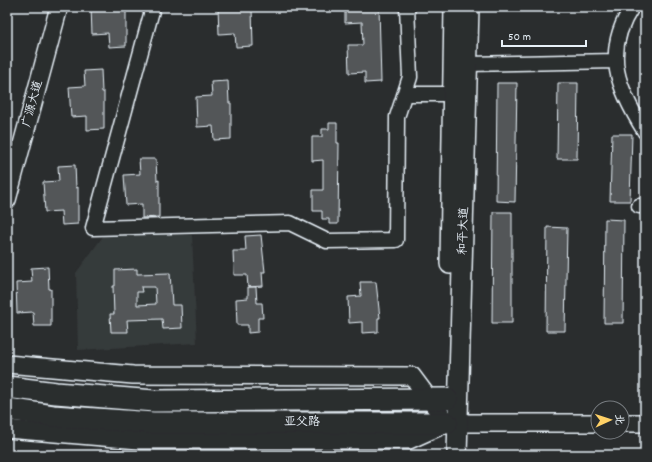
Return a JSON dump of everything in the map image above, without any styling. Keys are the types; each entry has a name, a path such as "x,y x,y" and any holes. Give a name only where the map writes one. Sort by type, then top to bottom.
{"main road":[{"name":"和平大道","path":"454,7 454,94 447,399 453,423 457,455"},
{"name":"和平大道","path":"445,455 453,423 469,64 469,7"},
{"name":"亚父路","path":"7,387 56,393 154,401 447,399"},
{"name":"亚父路","path":"7,409 53,416 153,423 453,423"}],"street":[{"name":"广源大道","path":"7,200 59,7"},
{"path":"153,7 93,228 290,223 326,241 396,240 397,117 410,78 407,7"},
{"path":"632,7 622,22 617,42 616,61 621,85 632,111 645,132"},
{"path":"469,64 616,61"},
{"path":"405,94 454,94"},
{"path":"7,364 133,375 412,376 453,423 408,440 139,440 7,429"},
{"name":"亚父路","path":"453,423 590,423"},
{"path":"630,423 645,423"}],"shaded area":[{"path":"104,235 192,235 197,343 78,350 76,273"}],"building":[{"path":"91,7 124,7 124,9 126,9 126,46 109,47 108,33 92,34"},
{"path":"218,7 250,7 252,9 253,46 236,47 235,33 219,34"},
{"path":"345,7 379,7 381,82 365,83 365,72 349,73 348,45 363,45 362,22 345,23"},
{"path":"101,70 102,92 104,92 104,129 87,130 87,116 71,117 69,87 85,86 84,71"},
{"path":"228,81 229,103 231,103 231,139 214,140 213,126 197,127 196,97 212,96 211,82"},
{"path":"497,83 517,83 515,202 496,201"},
{"path":"558,83 578,83 577,159 557,159"},
{"path":"329,123 337,123 337,143 339,143 338,224 329,224 329,219 322,219 322,211 313,211 313,190 323,190 323,160 312,161 312,137 322,137 322,129 329,129"},
{"path":"612,134 632,134 630,201 610,201"},
{"path":"139,159 156,159 157,181 159,180 159,217 142,218 142,204 126,205 124,175 140,174"},
{"path":"75,165 76,188 78,187 78,224 62,225 61,211 45,212 43,182 59,181 58,166"},
{"path":"493,212 512,212 512,323 492,323"},
{"path":"605,219 624,220 623,323 604,323"},
{"path":"547,227 567,228 565,331 546,331"},
{"path":"261,235 265,272 262,272 263,286 248,287 247,275 234,275 233,251 246,251 245,236"},
{"path":"48,267 49,289 51,289 51,326 34,326 33,312 17,313 16,283 32,282 31,268"},
{"path":"137,269 137,274 170,273 172,305 181,305 182,328 163,329 162,319 127,320 128,332 111,332 110,314 114,314 113,286 115,286 115,270","holes":["141,287 155,287 156,304 137,305 137,292 142,292"]},
{"path":"360,282 376,282 380,318 378,318 378,332 362,333 362,322 349,323 348,297 361,296"},
{"path":"248,287 256,287 257,303 262,303 263,318 258,318 258,332 248,333 248,325 237,325 236,299 248,298"}]}
